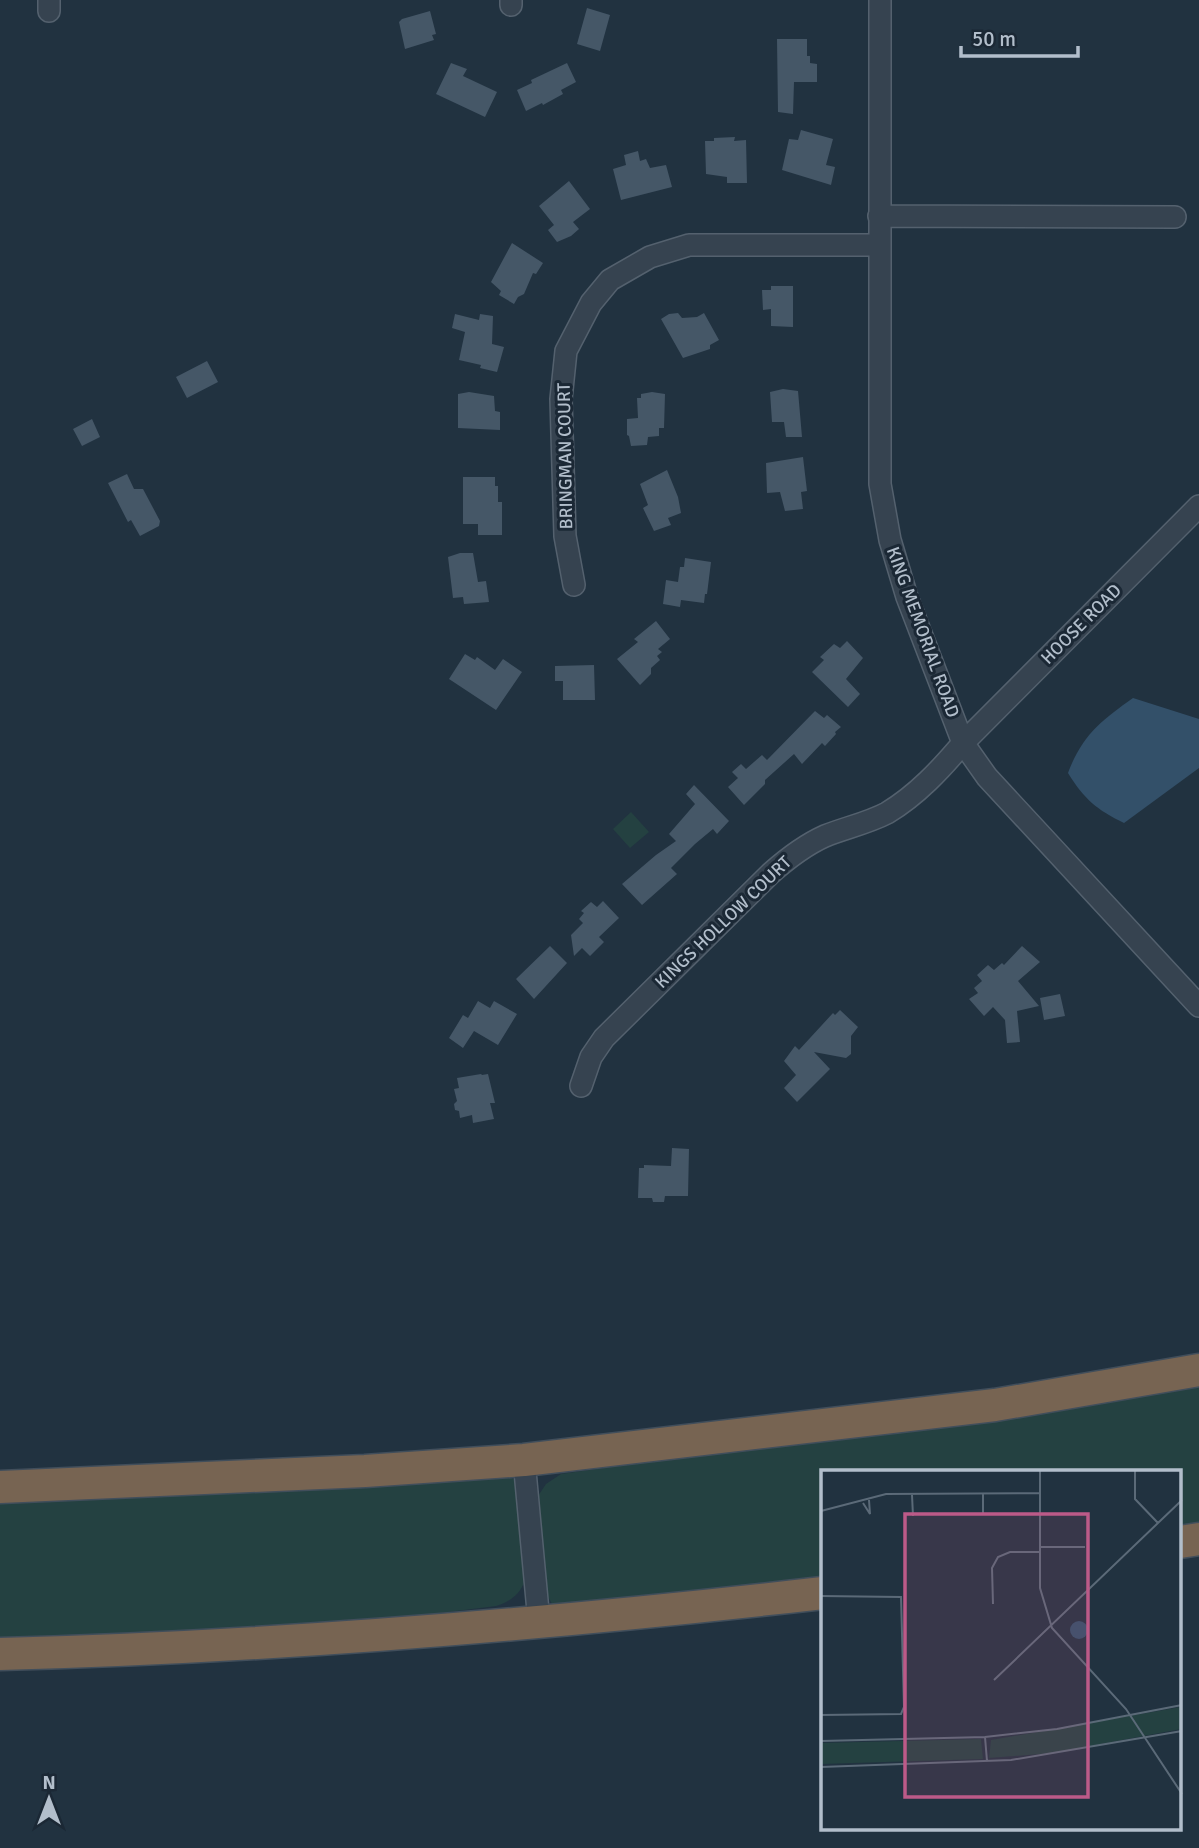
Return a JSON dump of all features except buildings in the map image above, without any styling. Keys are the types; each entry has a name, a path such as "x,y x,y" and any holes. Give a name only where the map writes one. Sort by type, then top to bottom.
{"highway":[{"path":"0,1487 352,1471 524,1460 995,1405 1199,1370"},
{"path":"0,1654 331,1638 539,1622 821,1592"}],"street":[{"name":"KING MEMORIAL ROAD","path":"880,0 880,484 890,540 907,597 963,743 987,777 1199,1006"},
{"path":"879,216 1175,217"},
{"name":"BRINGMAN COURT","path":"574,585 565,536 561,399 566,351 591,303 610,280 650,257 689,244 878,245"},
{"name":"HOOSE ROAD","path":"963,743 1199,506"},
{"name":"KINGS HOLLOW COURT","path":"581,1086 591,1057 604,1038 771,873 792,855 821,838 884,814 907,799 942,768 963,743"},
{"path":"524,1460 539,1622"}],"green space":[{"path":"631,812 649,832 630,848 613,829"},
{"path":"1199,1384 1199,1526 1182,1530 1182,1470 821,1470 821,1579 559,1607 552,1604 546,1593 538,1496 546,1484 561,1474"},
{"path":"505,1474 518,1482 525,1581 514,1597 496,1606 345,1625 0,1639 0,1499"}],"water":[{"path":"1133,698 1199,719 1199,768 1124,823 1092,803 1068,773 1087,738"}]}
